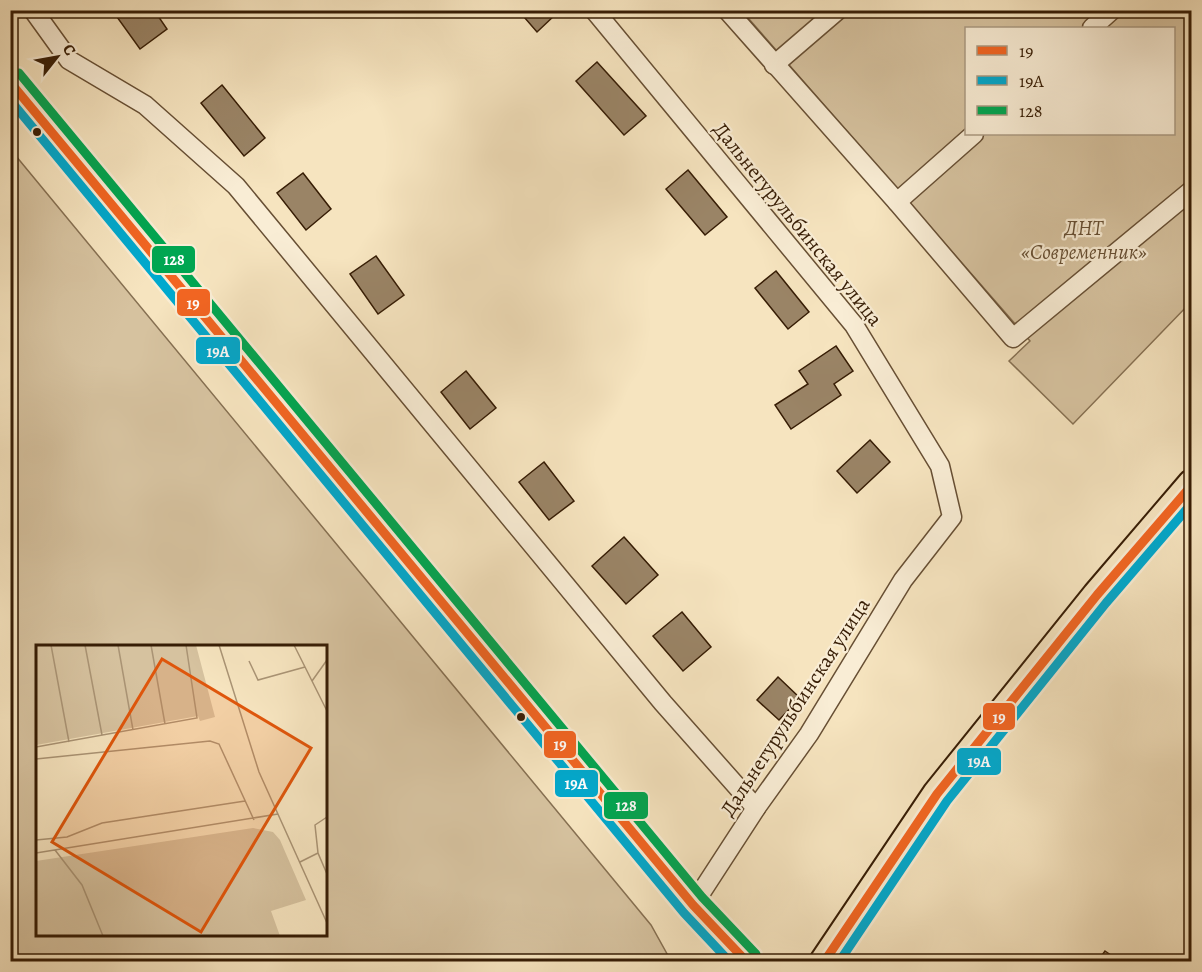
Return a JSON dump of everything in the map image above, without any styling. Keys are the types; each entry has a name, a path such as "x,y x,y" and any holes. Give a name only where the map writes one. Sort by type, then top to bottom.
{"highway":[{"path":"824,962 937,794 1097,595 1191,484"}],"street":[{"path":"33,10 69,60 145,105 236,186 663,703 756,808"},
{"name":"Дальнегурульбинская улица","path":"594,10 854,325 940,466 952,517 903,580 809,734 756,808 693,905"},
{"path":"727,10 774,66 897,202 1013,338 1191,190"},
{"path":"774,66 838,10"},
{"path":"1093,27 1112,10"},
{"path":"10,81 693,905 747,962"},
{"path":"897,202 973,135"}],"green space":[{"name":"ДНТ «Современник»","path":"742,11 1191,11 1191,302 1073,424 1009,361 1030,341"},
{"path":"11,150 651,925 671,961 11,961"}],"building":[{"path":"112,10 154,10 167,29 140,49"},
{"path":"518,10 552,10 556,14 537,32"},
{"path":"597,62 646,116 624,135 576,81"},
{"path":"222,85 265,138 244,156 201,103"},
{"path":"688,170 727,217 705,235 666,189"},
{"path":"303,173 331,209 306,230 277,193"},
{"path":"376,256 404,295 378,314 350,274"},
{"path":"776,271 809,312 788,329 755,288"},
{"path":"836,346 853,371 834,384 841,395 791,429 775,405 808,384 799,371"},
{"path":"466,371 496,408 470,429 441,392"},
{"path":"870,440 890,462 857,493 837,471"},
{"path":"544,462 574,501 549,520 519,482"},
{"path":"624,537 658,575 626,604 592,566"},
{"path":"682,612 711,647 683,671 653,636"},
{"path":"778,677 800,698 779,720 757,700"},
{"path":"1105,951 1121,962 1097,962"}],"transit line":[{"name":"128","path":"19,73 702,897 756,954"},
{"name":"19","path":"10,82 693,905 747,962"},
{"name":"19А","path":"10,100 684,913 730,962"},
{"name":"19","path":"824,962 937,794 1097,595 1192,485"},
{"name":"19А","path":"839,962 947,801 1106,603 1192,503"}]}
